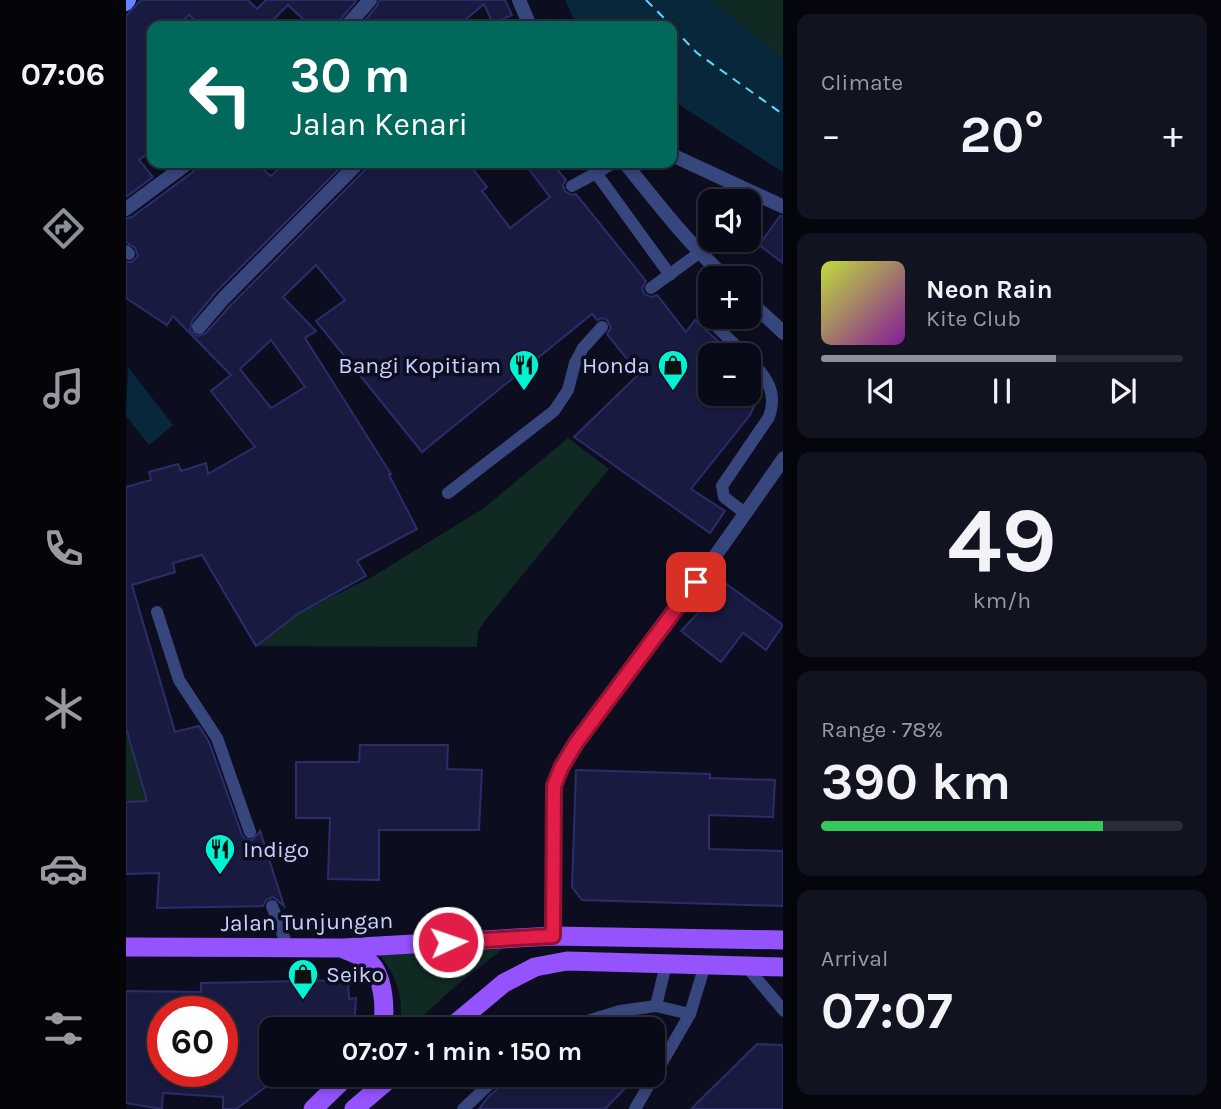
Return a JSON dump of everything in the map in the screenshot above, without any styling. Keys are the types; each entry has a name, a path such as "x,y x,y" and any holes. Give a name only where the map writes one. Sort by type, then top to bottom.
{"main road":[{"name":"Jalan Tunjungan","path":"126,947 343,948 553,936 783,940"},
{"path":"343,948 370,963 378,975 383,1017"},
{"path":"463,1017 503,982 535,967 567,961 783,967"},
{"path":"313,1109 336,1087"},
{"path":"358,1108 381,1087"}],"street":[{"path":"351,21 370,0"},
{"path":"519,0 526,21"},
{"path":"677,157 783,207"},
{"path":"126,209 181,168"},
{"path":"199,327 223,299 353,168"},
{"path":"629,168 699,253 713,266"},
{"path":"761,312 783,333"},
{"path":"553,936 554,786 561,768 576,743 746,514 783,458"}],"lane":[{"path":"572,186 604,168"},
{"path":"596,173 670,275"},
{"path":"651,288 699,253"},
{"path":"448,493 554,411 568,390 575,363 583,348 602,327"},
{"path":"719,329 733,343"},
{"path":"746,514 728,502 722,486 769,417 773,395 761,371"},
{"path":"157,612 179,680 217,738 250,832"},
{"path":"272,906 288,948"},
{"path":"656,1006 666,964"},
{"path":"635,1109 690,1014 705,965"},
{"path":"746,966 783,1011"},
{"path":"600,1017 656,1006 690,1014"},
{"path":"463,1109 486,1087"}],"green space":[{"path":"711,0 783,0 783,58 715,4"},
{"path":"568,438 609,469 484,622 478,632 477,647 258,646 299,613 372,577 484,508"},
{"path":"126,728 147,801 126,802"},
{"path":"506,946 422,1017 401,1017 400,998 395,980 378,953"}],"water":[{"path":"565,0 711,0 783,58 783,172 677,103 677,21 575,21"},
{"path":"128,367 173,425 149,445 126,416"}],"building":[{"path":"141,0 248,0 257,9 266,0 357,0 340,21 305,21 288,5 272,21 196,21 189,15 183,21 147,21 147,154 139,160 153,177 126,197 126,16"},
{"path":"379,0 505,0 512,15 499,21 492,21 484,4 464,21 364,21"},
{"path":"196,168 261,168 271,176 280,168 340,168 216,292 192,321 190,330 197,336 206,333 366,168 472,168 487,187 482,191 510,228 550,197 528,168 556,168 566,180 563,185 565,191 571,195 576,194 646,281 642,288 644,294 651,297 657,295 686,332 695,320 698,329 705,329 720,343 698,343 698,406 754,406 691,489 725,511 710,533 574,437 639,374 607,334 611,328 607,320 597,320 592,314 422,452 316,321 345,300 316,265 283,297 316,331 305,338 391,474 389,475 417,529 357,561 366,576 299,613 256,646 202,555 173,563 175,572 132,585 175,732 199,726 209,742 242,835 245,839 252,840 260,831 284,906 273,897 266,900 263,906 157,908 159,873 126,874 126,802 147,801 126,728 126,487 151,480 149,472 178,464 181,471 206,463 208,474 255,447 211,391 231,375 173,316 167,325 126,298 126,262 132,262 138,256 135,248 126,242 126,218 132,217","holes":["271,340 305,387 271,408 240,369"]},
{"path":"780,216 783,216 783,263 761,246 761,242"},
{"path":"721,580 783,625 766,650 743,633 721,662 681,631 699,612"},
{"path":"360,745 448,745 447,769 482,770 479,830 379,830 379,880 328,879 330,818 296,818 296,762 359,762"},
{"path":"576,770 710,774 710,778 775,780 773,817 709,815 709,849 783,851 783,906 582,900 572,887"},
{"path":"348,980 349,999 356,998 355,1017 259,1017 259,1087 266,1087 236,1109 223,1109 223,1097 163,1093 162,1109 126,1103 126,991 201,992 201,983"},
{"path":"757,1044 783,1045 783,1109 691,1109"},
{"path":"500,1087 626,1087 605,1109 479,1109"}],"ferry route":[{"path":"646,0 667,21"},
{"path":"677,32 697,53 783,114"}],"place":[{"name":"Bangi Kopitiam","path":"524,392"},
{"name":"Honda","path":"673,392"},
{"name":"Indigo","path":"220,876"},
{"name":"Seiko","path":"303,1001"}],"route":[{"path":"448,942 553,936 554,786 561,768 576,743 696,582"}]}
